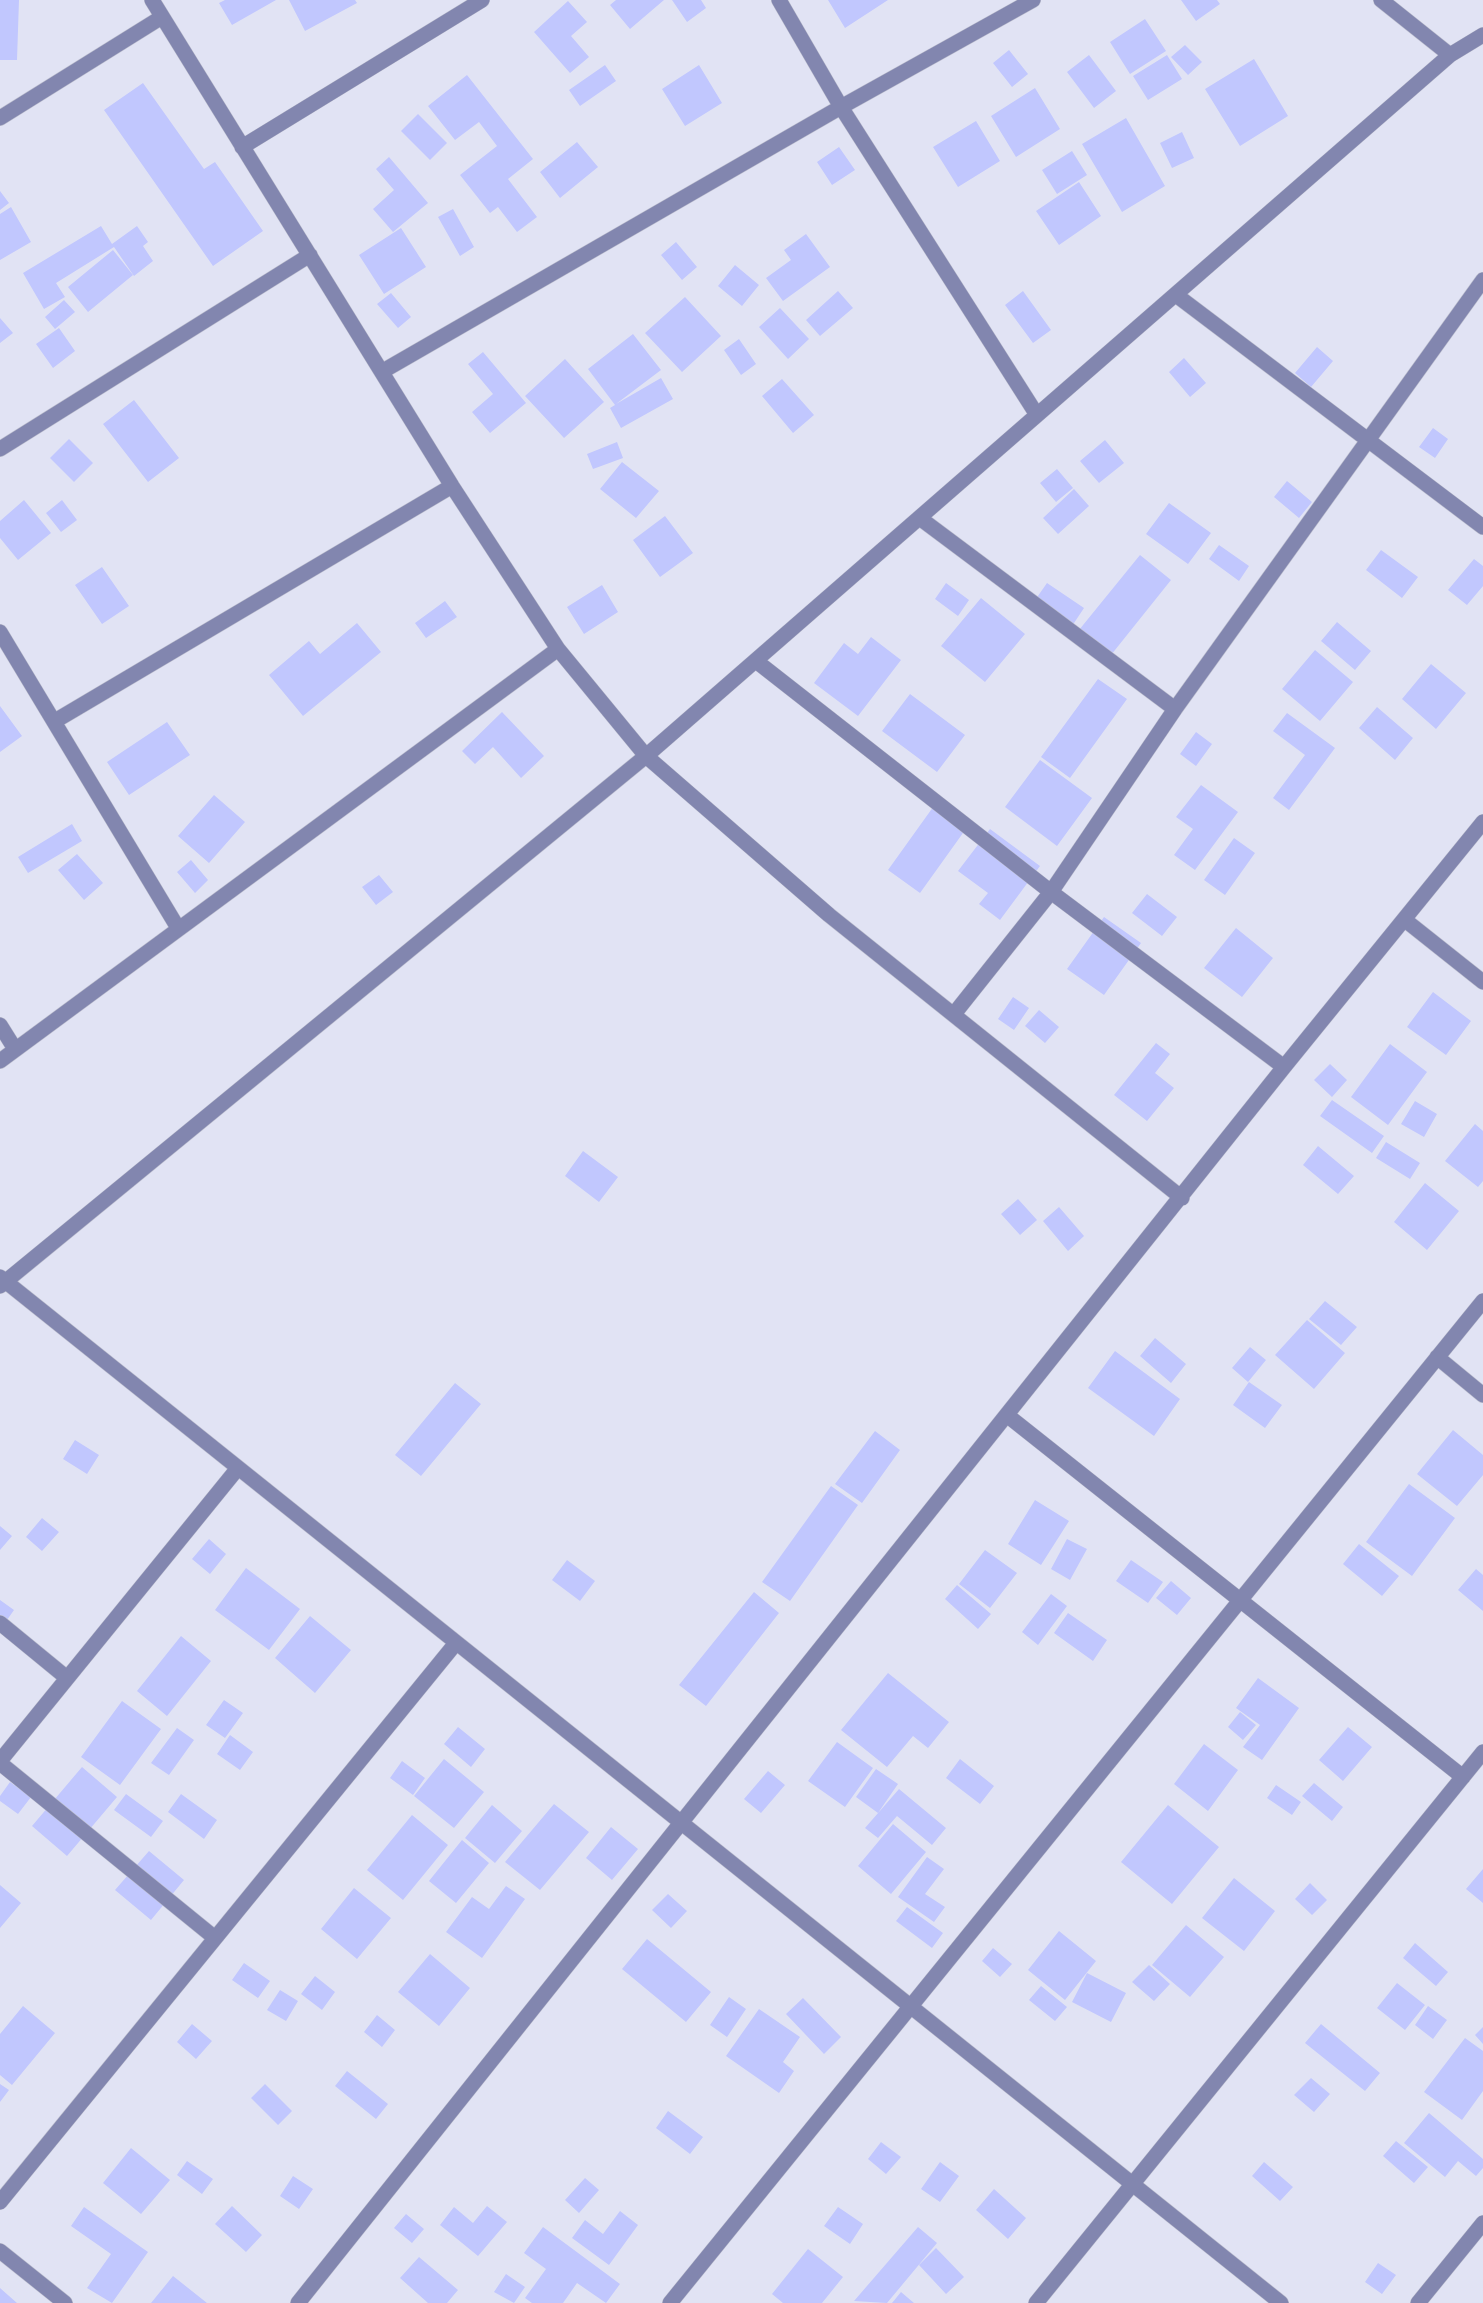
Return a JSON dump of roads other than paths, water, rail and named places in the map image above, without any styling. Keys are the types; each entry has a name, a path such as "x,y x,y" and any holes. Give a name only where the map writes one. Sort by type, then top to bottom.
{"street":[{"path":"152,0 452,486 558,649 646,756 829,915 1182,1198"},
{"path":"242,147 482,0"},
{"path":"779,0 841,106 1037,415"},
{"path":"383,371 841,106 1033,0"},
{"path":"1381,0 1450,55"},
{"path":"0,118 162,17"},
{"path":"1281,2303 238,1468 2,1282 646,756 921,519 1450,55 1483,35"},
{"path":"0,449 310,255"},
{"path":"954,1014 1051,892 1175,709 1483,280"},
{"path":"1176,295 1367,441 1483,526"},
{"path":"55,721 452,486"},
{"path":"921,519 1175,709"},
{"path":"0,632 178,928"},
{"path":"0,1060 558,649"},
{"path":"756,661 1051,892 1284,1067"},
{"path":"298,2303 1182,1198 1284,1067 1483,822"},
{"path":"1405,920 1483,982"},
{"path":"0,1024 15,1049"},
{"path":"670,2303 1483,1300"},
{"path":"1437,1357 1483,1395"},
{"path":"1008,1416 1463,1777"},
{"path":"215,1938 0,1762 238,1468"},
{"path":"0,1623 67,1678"},
{"path":"0,2202 456,1643"},
{"path":"1036,2303 1483,1752"},
{"path":"1418,2303 1483,2223"},
{"path":"0,2251 65,2303"}]}
